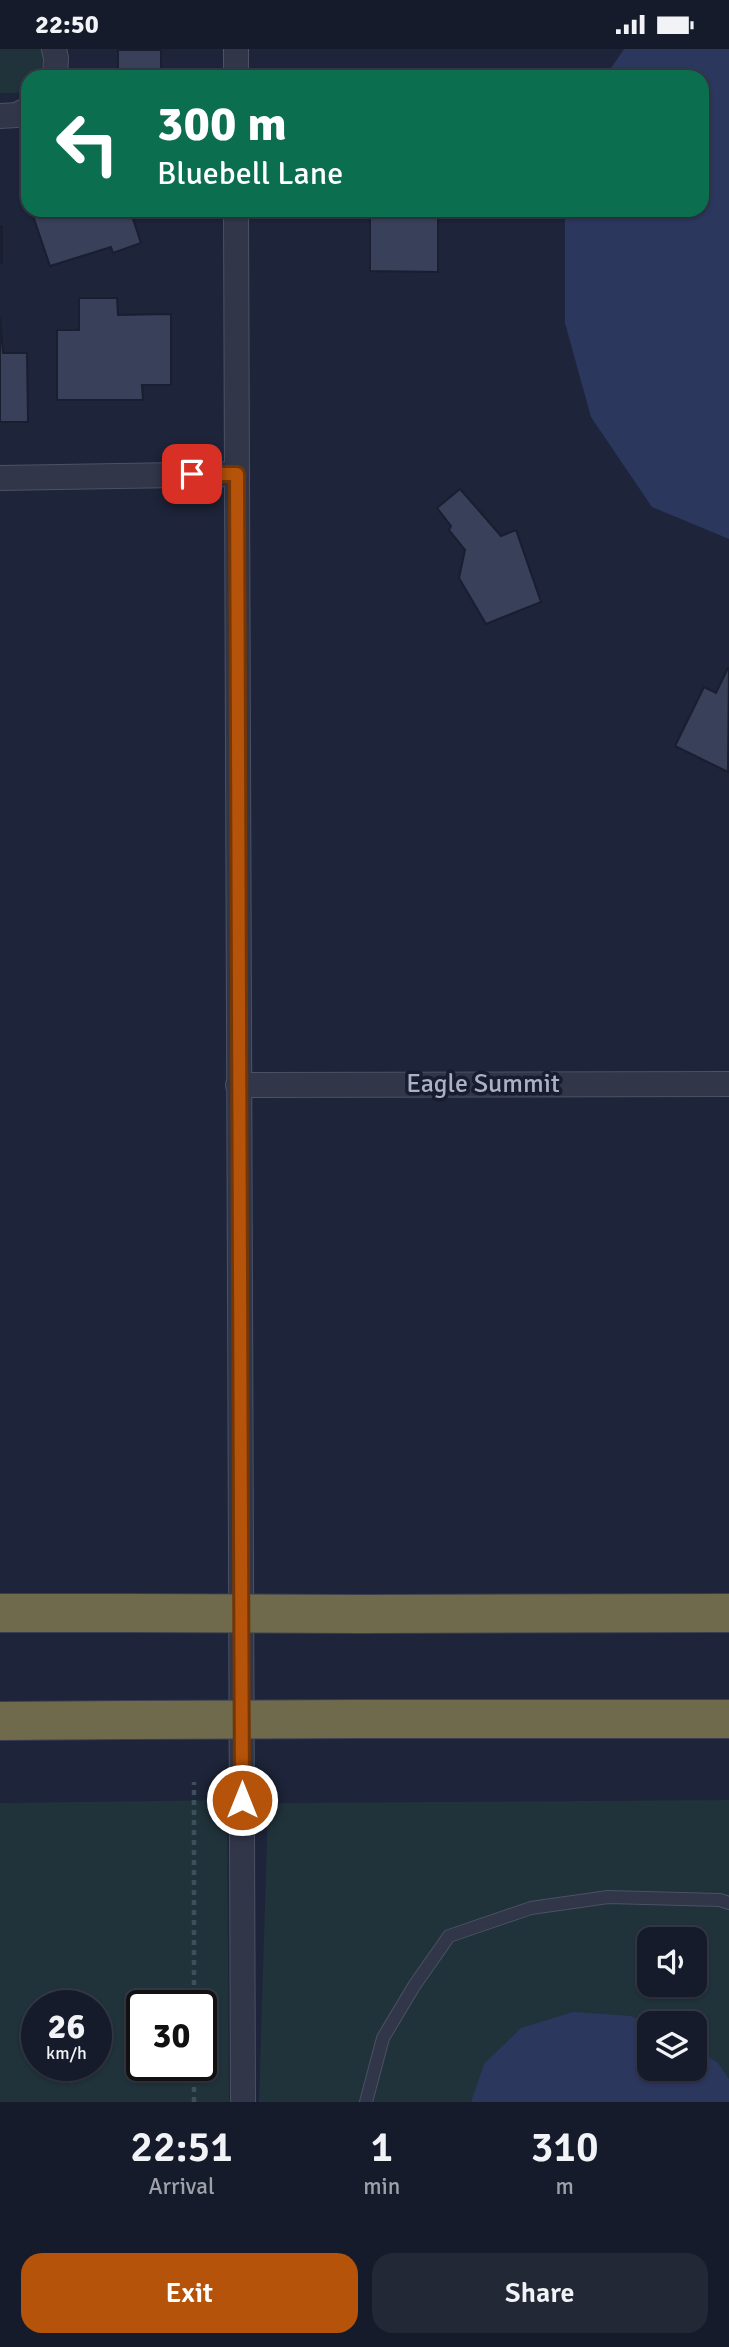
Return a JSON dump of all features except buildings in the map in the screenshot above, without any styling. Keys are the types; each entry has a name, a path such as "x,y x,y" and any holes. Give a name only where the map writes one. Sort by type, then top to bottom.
{"highway":[{"path":"0,1613 729,1613"},
{"path":"0,1721 729,1719"}],"street":[{"path":"54,49 57,58 56,70"},
{"path":"236,49 236,70"},
{"path":"0,116 21,112"},
{"path":"236,217 243,2102"},
{"path":"0,478 237,474"},
{"name":"Eagle Summit","path":"238,1085 729,1084"}],"lane":[{"path":"366,2102 383,2038 414,1986 449,1936 531,1909 608,1897 720,1900 729,1903"}],"path":[{"path":"194,1782 194,1990"},
{"path":"194,2081 194,2102"}],"shaded area":[{"path":"0,49 41,49 41,70 21,70 21,92 0,93"},
{"path":"227,1800 229,2102 0,2102 0,1803"},
{"path":"729,1800 729,2102 259,2102 268,1803"}],"water":[{"path":"624,49 729,49 729,539 652,507 591,417 565,323 565,217 709,217 709,70 610,70"},
{"path":"573,2012 631,2016 637,2019 637,2081 707,2081 707,2056 718,2063 729,2079 729,2102 471,2102 484,2064 521,2028"}],"route":[{"path":"192,474 237,474 242,1800"}]}
